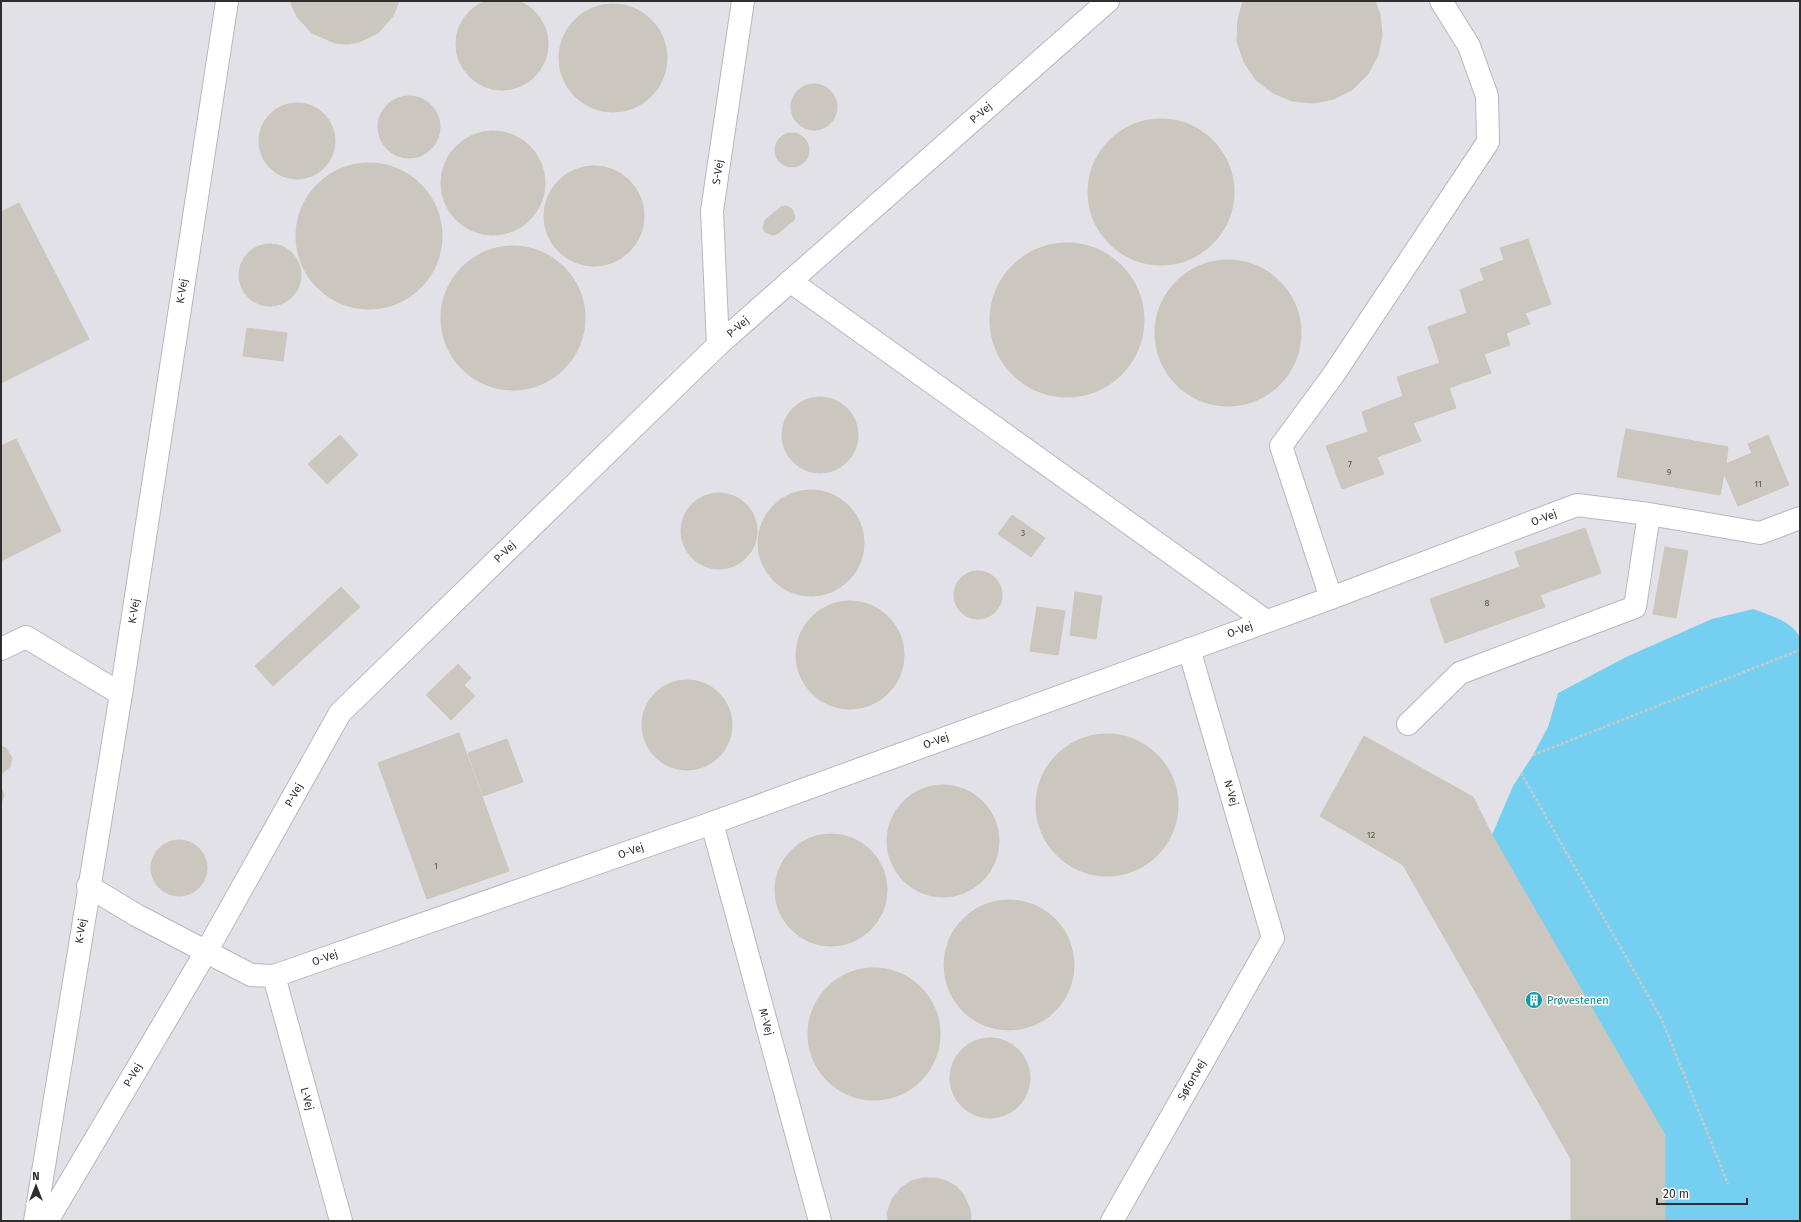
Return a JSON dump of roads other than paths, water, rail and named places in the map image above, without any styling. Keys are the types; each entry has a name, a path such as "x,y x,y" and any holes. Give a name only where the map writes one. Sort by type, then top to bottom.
{"lane":[{"name":"K-Vej","path":"35,1221 88,886 121,694 227,1"},
{"name":"S-Vej","path":"718,345 712,211 743,1"},
{"name":"P-Vej","path":"47,1221 206,952 340,713 718,345 1086,11 1108,1"},
{"path":"1331,598 1281,446 1334,374 1488,142 1487,96 1469,46 1441,1"},
{"path":"790,281 1266,621"},
{"name":"O-Vej","path":"88,886 136,915 251,975 274,976 712,823 1331,598 1577,505 1649,514 1760,533 1800,518"},
{"path":"1408,724 1460,673 1635,607 1649,514"},
{"path":"1,649 26,637 121,694"},
{"name":"N-Vej","path":"1189,649 1273,938"},
{"name":"M-Vej","path":"712,823 820,1221"},
{"name":"Søfortvej","path":"1112,1221 1273,938"},
{"name":"L-Vej","path":"274,976 341,1221"}],"water":[{"path":"1753,609 1773,616 1786,623 1796,631 1800,637 1800,1221 1665,1221 1665,1135 1492,835 1513,786 1533,755 1548,727 1558,693 1626,657 1712,619"}],"place":[{"name":"Prøvestenen","path":"1534,1000"}]}
